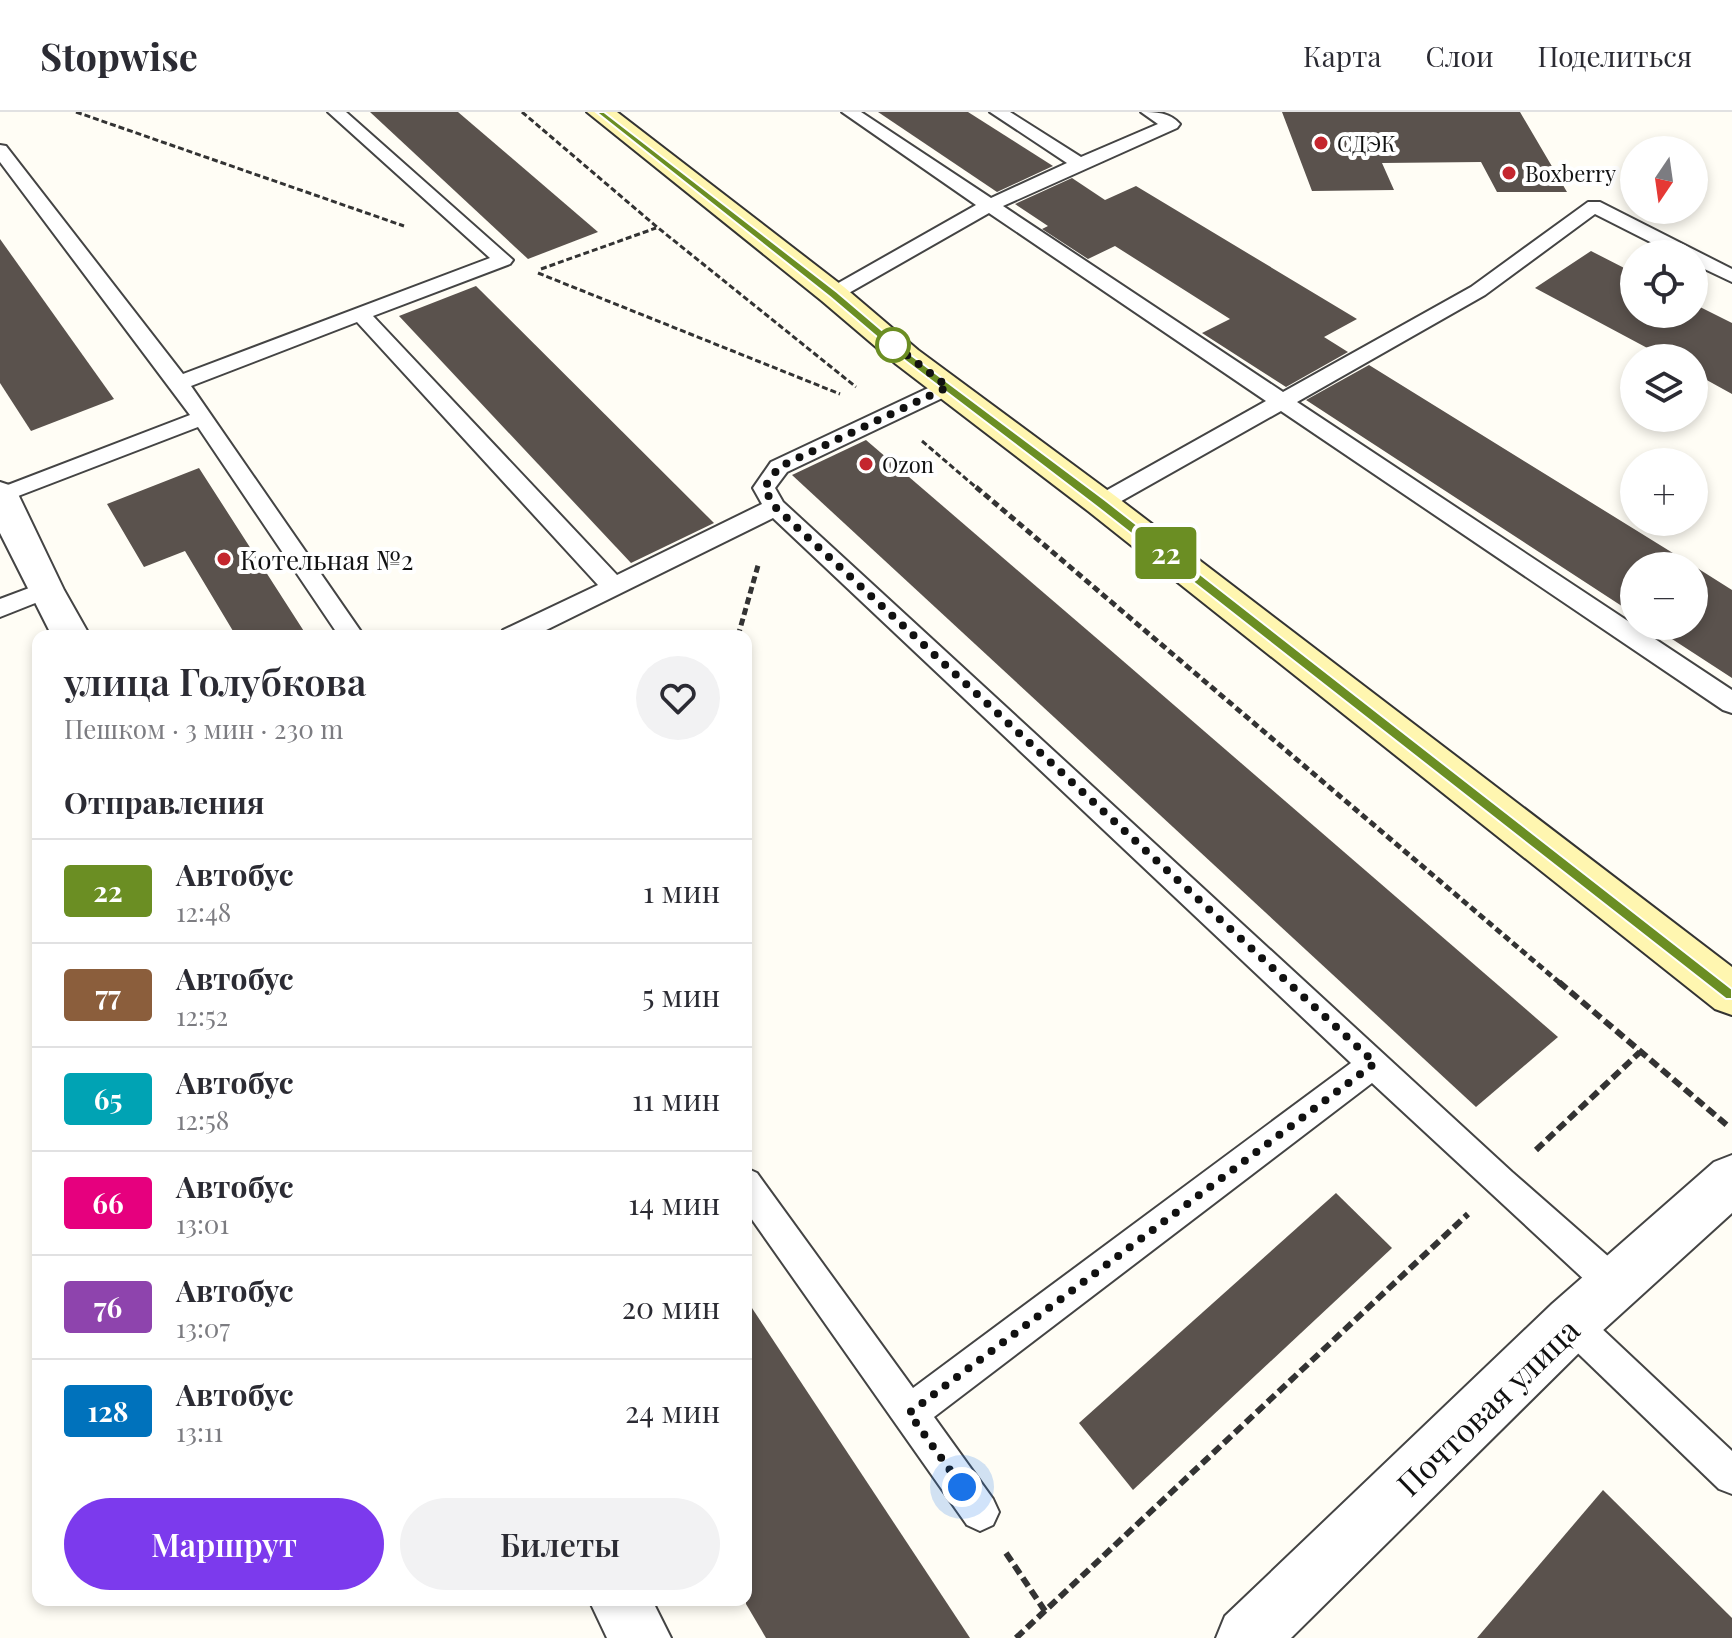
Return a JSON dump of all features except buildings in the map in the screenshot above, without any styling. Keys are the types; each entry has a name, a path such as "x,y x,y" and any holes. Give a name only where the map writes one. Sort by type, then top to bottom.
{"main road":[{"path":"600,112 948,387 1732,994"}],"street":[{"path":"1,495 45,590 68,630"},
{"name":"Почтовая улица","path":"1247,1638 1571,1323 1732,1179"},
{"path":"622,1606 640,1638"}],"lane":[{"path":"179,383 503,260 336,112"},
{"path":"850,112 1732,703"},
{"path":"998,112 1080,164"},
{"path":"833,294 990,205 1171,124 1149,112"},
{"path":"0,150 204,417 348,630"},
{"path":"1101,503 1478,291 1594,206 1661,240"},
{"path":"1708,264 1732,276"},
{"path":"359,313 614,587"},
{"path":"948,387 779,467 764,488 775,507 1501,1183 1614,1284"},
{"path":"1,495 204,417"},
{"path":"524,630 775,507"},
{"path":"0,608 45,590"},
{"path":"909,1413 1375,1063"},
{"path":"752,1192 980,1512"},
{"path":"1571,1323 1732,1476"}],"path":[{"path":"76,112 414,230"},
{"path":"522,112 657,227 890,415 1732,1130"},
{"path":"657,227 535,272 890,415"},
{"path":"740,630 775,507"},
{"path":"1016,1638 1640,1052"},
{"path":"980,1512 1045,1611"}],"bus line":[{"name":"22","path":"600,112 833,294 907,357 1101,503 1732,994"}],"place":[{"name":"СДЭК","path":"1321,143"},
{"name":"Boxberry","path":"1509,173"},
{"name":"Ozon","path":"866,464"},
{"name":"Котельная №2","path":"224,559"}],"route":[{"path":"893,345 889,341 948,387 779,467 764,488 775,507 1375,1063 909,1413 962,1487"}]}
